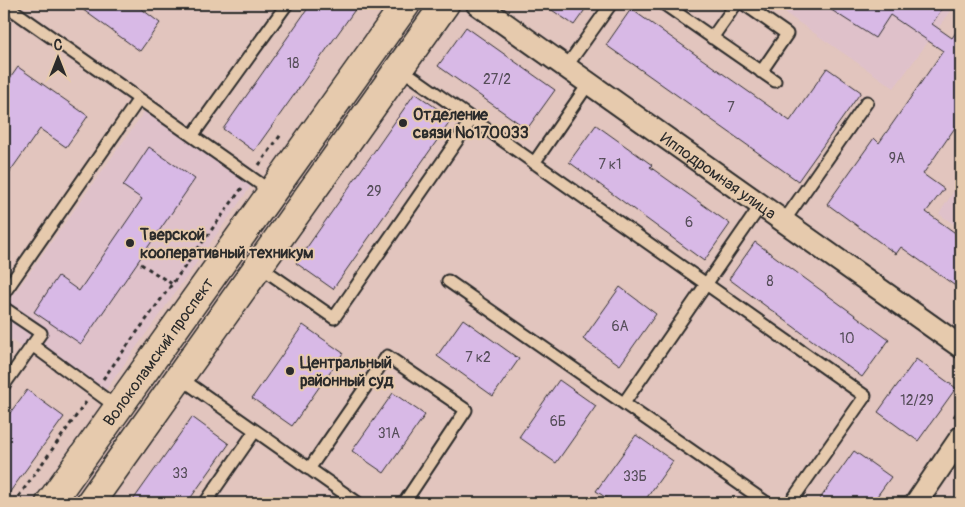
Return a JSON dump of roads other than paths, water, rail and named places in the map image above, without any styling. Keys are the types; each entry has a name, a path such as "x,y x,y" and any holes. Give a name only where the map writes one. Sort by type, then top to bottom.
{"main road":[{"name":"Волоколамский проспект","path":"50,503 406,4"},
{"name":"Волоколамский проспект","path":"90,503 445,4"}],"street":[{"name":"Ипподромная улица","path":"477,4 961,347"},
{"path":"916,503 961,437"}],"lane":[{"path":"4,4 272,192"},
{"path":"192,136 287,4"},
{"path":"566,67 611,4"},
{"path":"664,4 775,81"},
{"path":"712,38 736,4"},
{"path":"744,4 787,34 761,72"},
{"path":"400,68 865,396 790,503"},
{"path":"534,163 589,83"},
{"path":"4,294 139,99"},
{"path":"784,221 867,102"},
{"path":"259,266 334,318 472,119"},
{"path":"624,403 761,205"},
{"path":"448,281 767,503"},
{"path":"4,308 41,333 4,386"},
{"path":"32,345 118,408"},
{"path":"309,469 387,356 466,410 404,503"},
{"path":"180,378 358,503"},
{"path":"205,503 255,431"}],"place":[{"name":"Отделение связи №170033","path":"403,123"},
{"name":"Тверской кооперативный техникум","path":"130,243"},
{"name":"Центральный районный суд","path":"290,371"}]}
